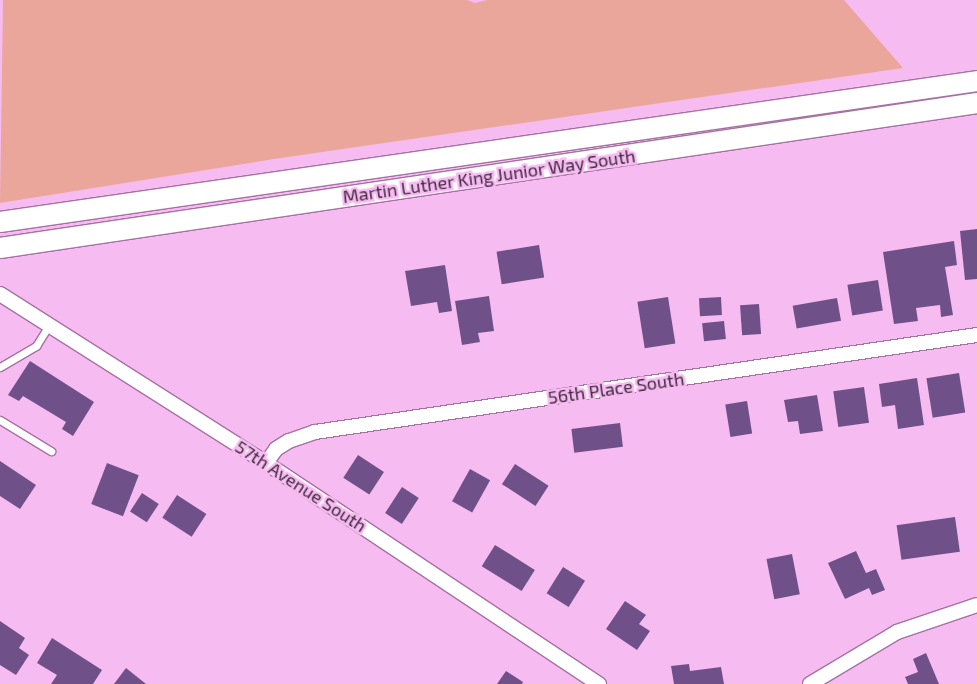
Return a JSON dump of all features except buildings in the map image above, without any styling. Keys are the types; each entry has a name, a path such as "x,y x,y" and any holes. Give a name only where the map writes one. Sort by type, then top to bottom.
{"main road":[{"name":"Martin Luther King Junior Way South","path":"0,222 977,80"},
{"name":"Martin Luther King Junior Way South","path":"0,248 977,103"}],"street":[{"name":"57th Avenue South","path":"0,294 266,463 599,684"},
{"name":"56th Place South","path":"266,463 276,449 289,441 315,432 977,335"},
{"path":"810,684 897,632 977,605"}],"lane":[{"path":"0,367 36,346 48,325"},
{"path":"0,420 51,451"}],"shaded area":[{"path":"3,0 467,0 475,3 487,0 844,0 903,68 274,159 0,203"}]}
